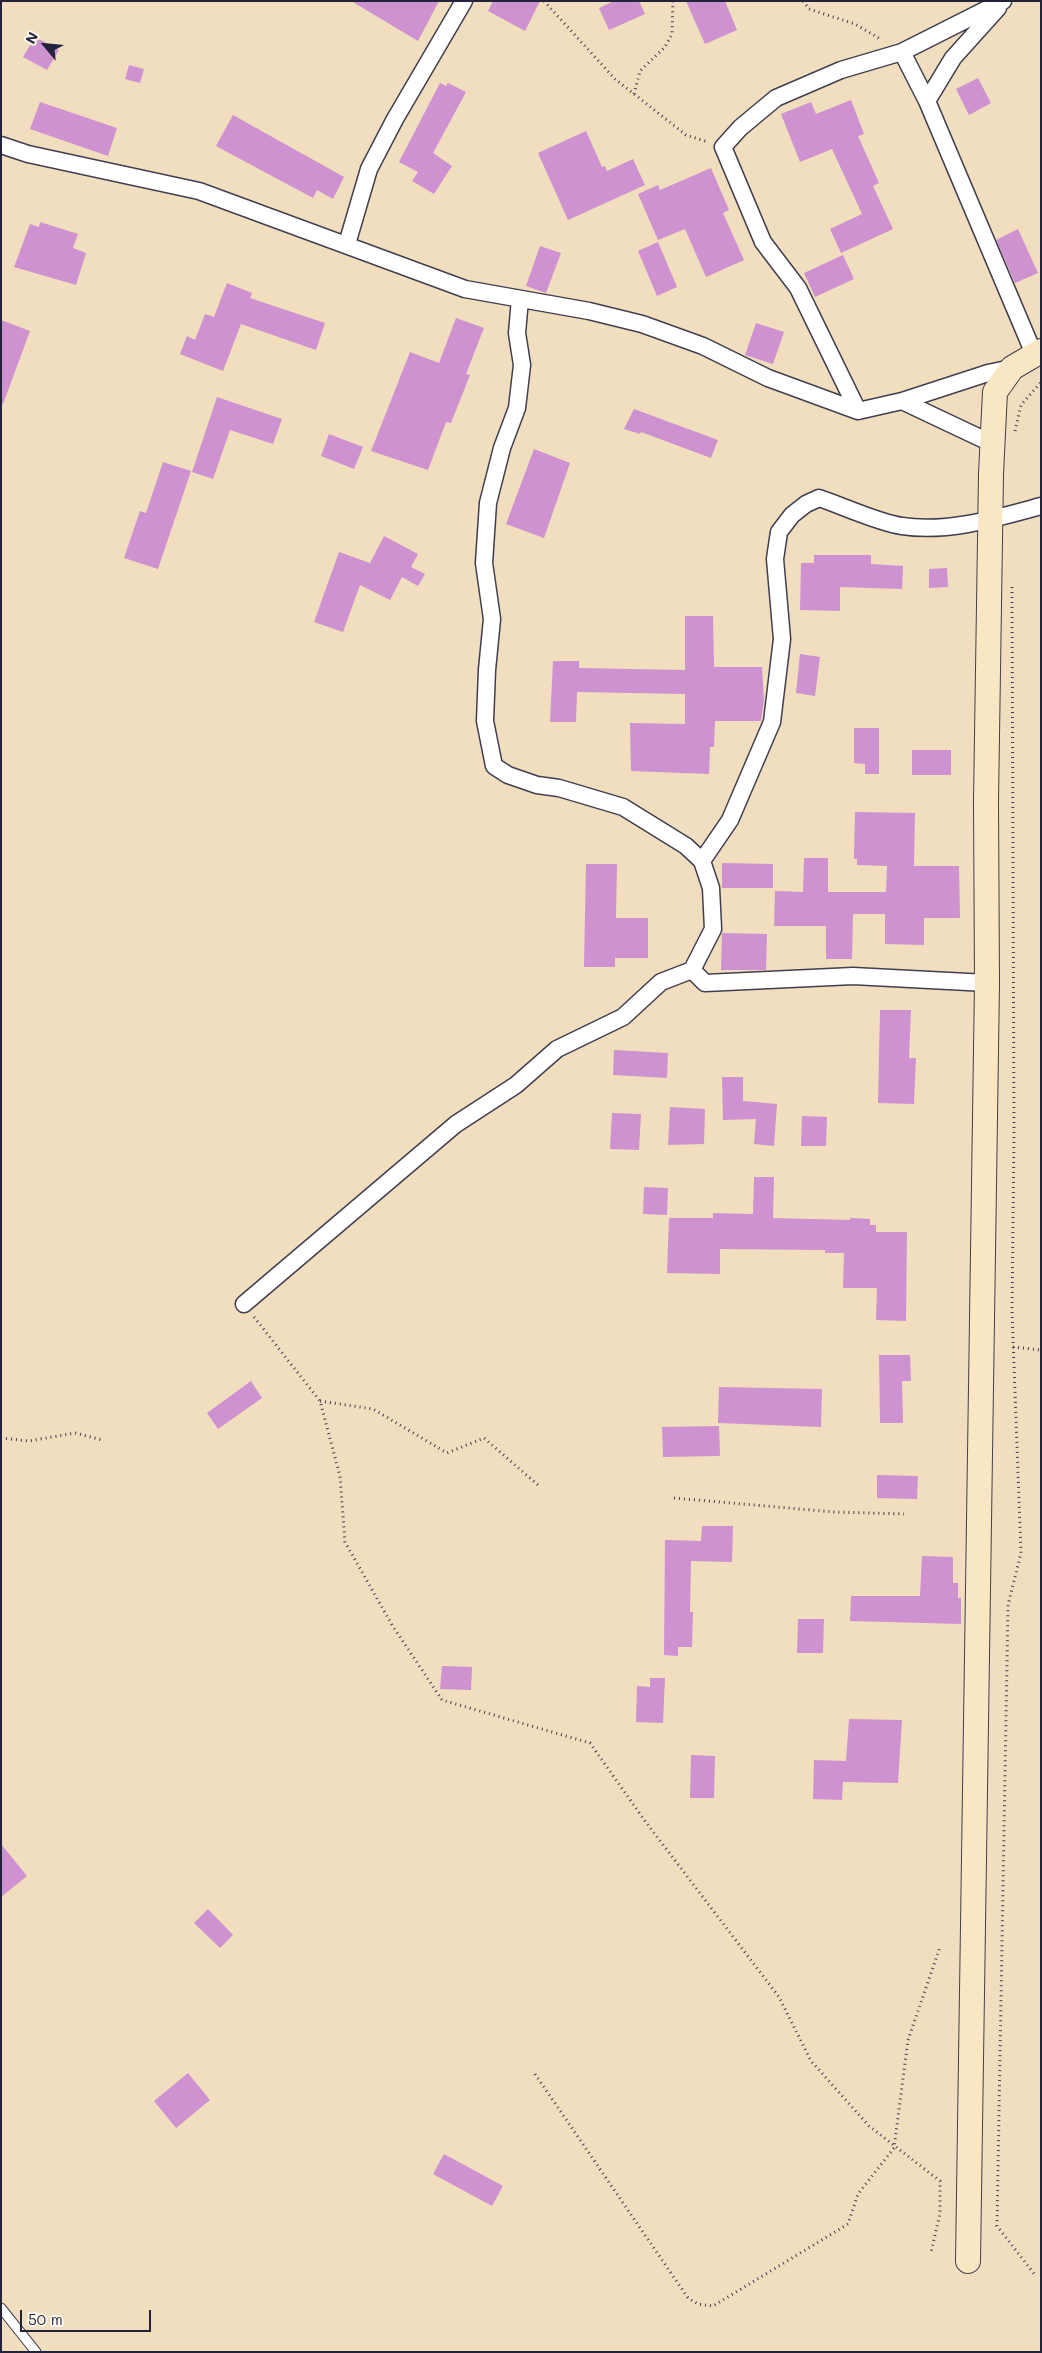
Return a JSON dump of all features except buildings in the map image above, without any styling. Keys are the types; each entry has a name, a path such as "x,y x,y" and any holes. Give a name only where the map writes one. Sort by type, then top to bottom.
{"street":[{"path":"347,244 369,169 399,111 464,1"},
{"path":"858,411 798,288 763,242 723,147 740,128 776,98 841,70 902,52 1004,1"},
{"path":"927,101 953,58 1004,1"},
{"path":"1,145 28,154 199,191 465,289 589,311 642,324 703,346 768,378 858,411 902,401 988,373 1012,368 1037,352 927,101 902,52"},
{"path":"244,1304 456,1124 516,1085 557,1049 623,1017 662,982 692,970 713,928 711,888 702,861 686,846 623,807 559,788 537,785 508,775 494,766 486,720 487,670 492,619 484,563 488,503 502,448 517,408 522,365 517,333 520,299"},
{"path":"968,2261 987,983 986,801 990,520 1003,441 996,392 1012,368"},
{"path":"902,401 1003,441"},
{"path":"702,861 730,820 772,722 782,638 775,559 779,532 792,515 806,504 819,498 900,526 923,528 990,520 1041,506"},
{"path":"692,970 705,983 853,976 987,983"}],"lane":[{"path":"1,2308 36,2352"}],"path":[{"path":"544,1 615,79 686,135 723,147"},
{"path":"634,94 640,71 665,47 672,34 673,1"},
{"path":"803,1 809,10 855,24 902,52"},
{"path":"1003,441 1021,405 1041,382"},
{"path":"1012,583 1013,1347 1020,1553 1008,1605 997,2226 1035,2275"},
{"path":"244,1304 320,1401 340,1476 345,1542 392,1625 442,1700 590,1743 645,1821 779,1997 812,2061 869,2126 894,2148 940,2181 940,2214 931,2252"},
{"path":"1013,1347 1041,1350"},
{"path":"320,1401 373,1409 447,1453 484,1438 538,1485"},
{"path":"1,1438 29,1440 75,1433 102,1440"},
{"path":"674,1498 834,1512 904,1514"},
{"path":"535,2074 688,2298 698,2304 713,2306 848,2224 858,2194 894,2148 908,2040 940,1947"}]}
